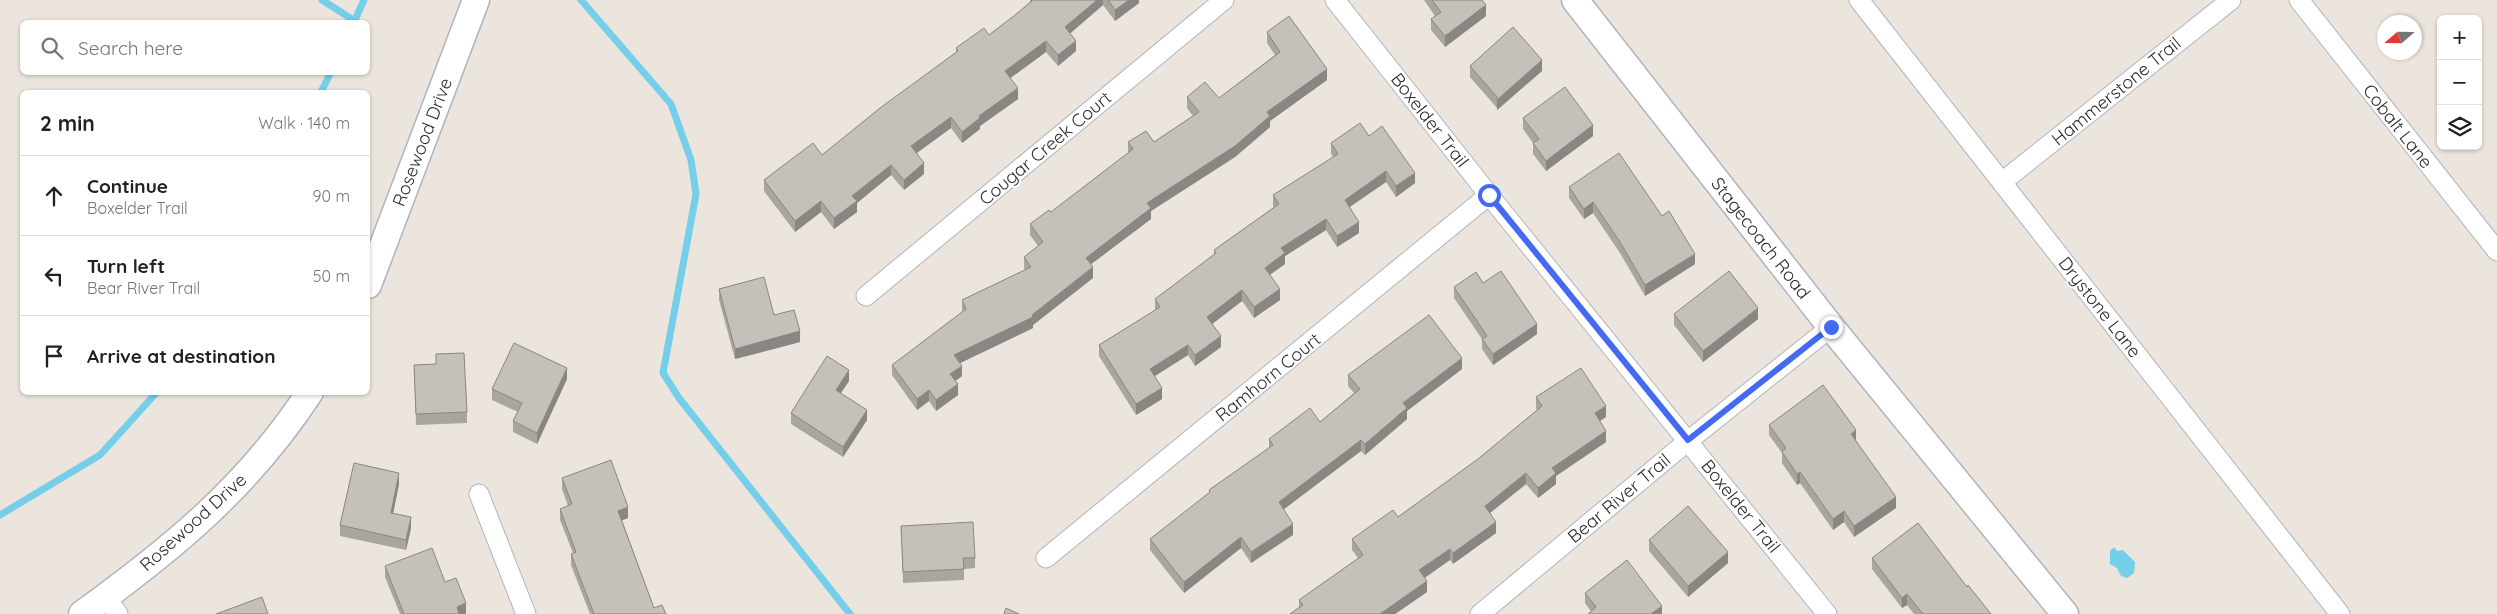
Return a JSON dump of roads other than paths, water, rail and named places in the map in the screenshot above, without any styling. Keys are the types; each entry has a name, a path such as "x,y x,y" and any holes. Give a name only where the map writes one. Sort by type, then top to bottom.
{"main road":[{"name":"Rosewood Drive","path":"370,280 476,0"},
{"name":"Stagecoach Road","path":"1575,0 1831,327 2064,614"},
{"name":"Rosewood Drive","path":"82,614 112,605 236,487 292,420 308,395"}],"street":[{"name":"Cougar Creek Court","path":"866,296 1224,0"},
{"name":"Boxelder Trail","path":"1335,0 1489,195 1827,614"},
{"name":"Drystone Lane","path":"1859,0 2340,614"},
{"name":"Hammerstone Trail","path":"2002,182 2231,0"},
{"name":"Cobalt Lane","path":"2299,0 2497,251"},
{"name":"Ramhorn Court","path":"1046,558 1489,195"},
{"name":"Bear River Trail","path":"1480,614 1688,440 1831,327"},
{"path":"478,494 526,614"}],"water":[{"path":"2114,547 2117,551 2123,550 2135,562 2134,573 2127,578 2121,576 2117,568 2110,564 2110,551"}],"waterway":[{"path":"322,0 353,20"},
{"path":"355,20 364,0"},
{"path":"581,0 671,104 691,160 696,194 663,373 679,398 850,614"},
{"path":"322,90 330,75"},
{"path":"0,515 100,455 154,395"}]}
